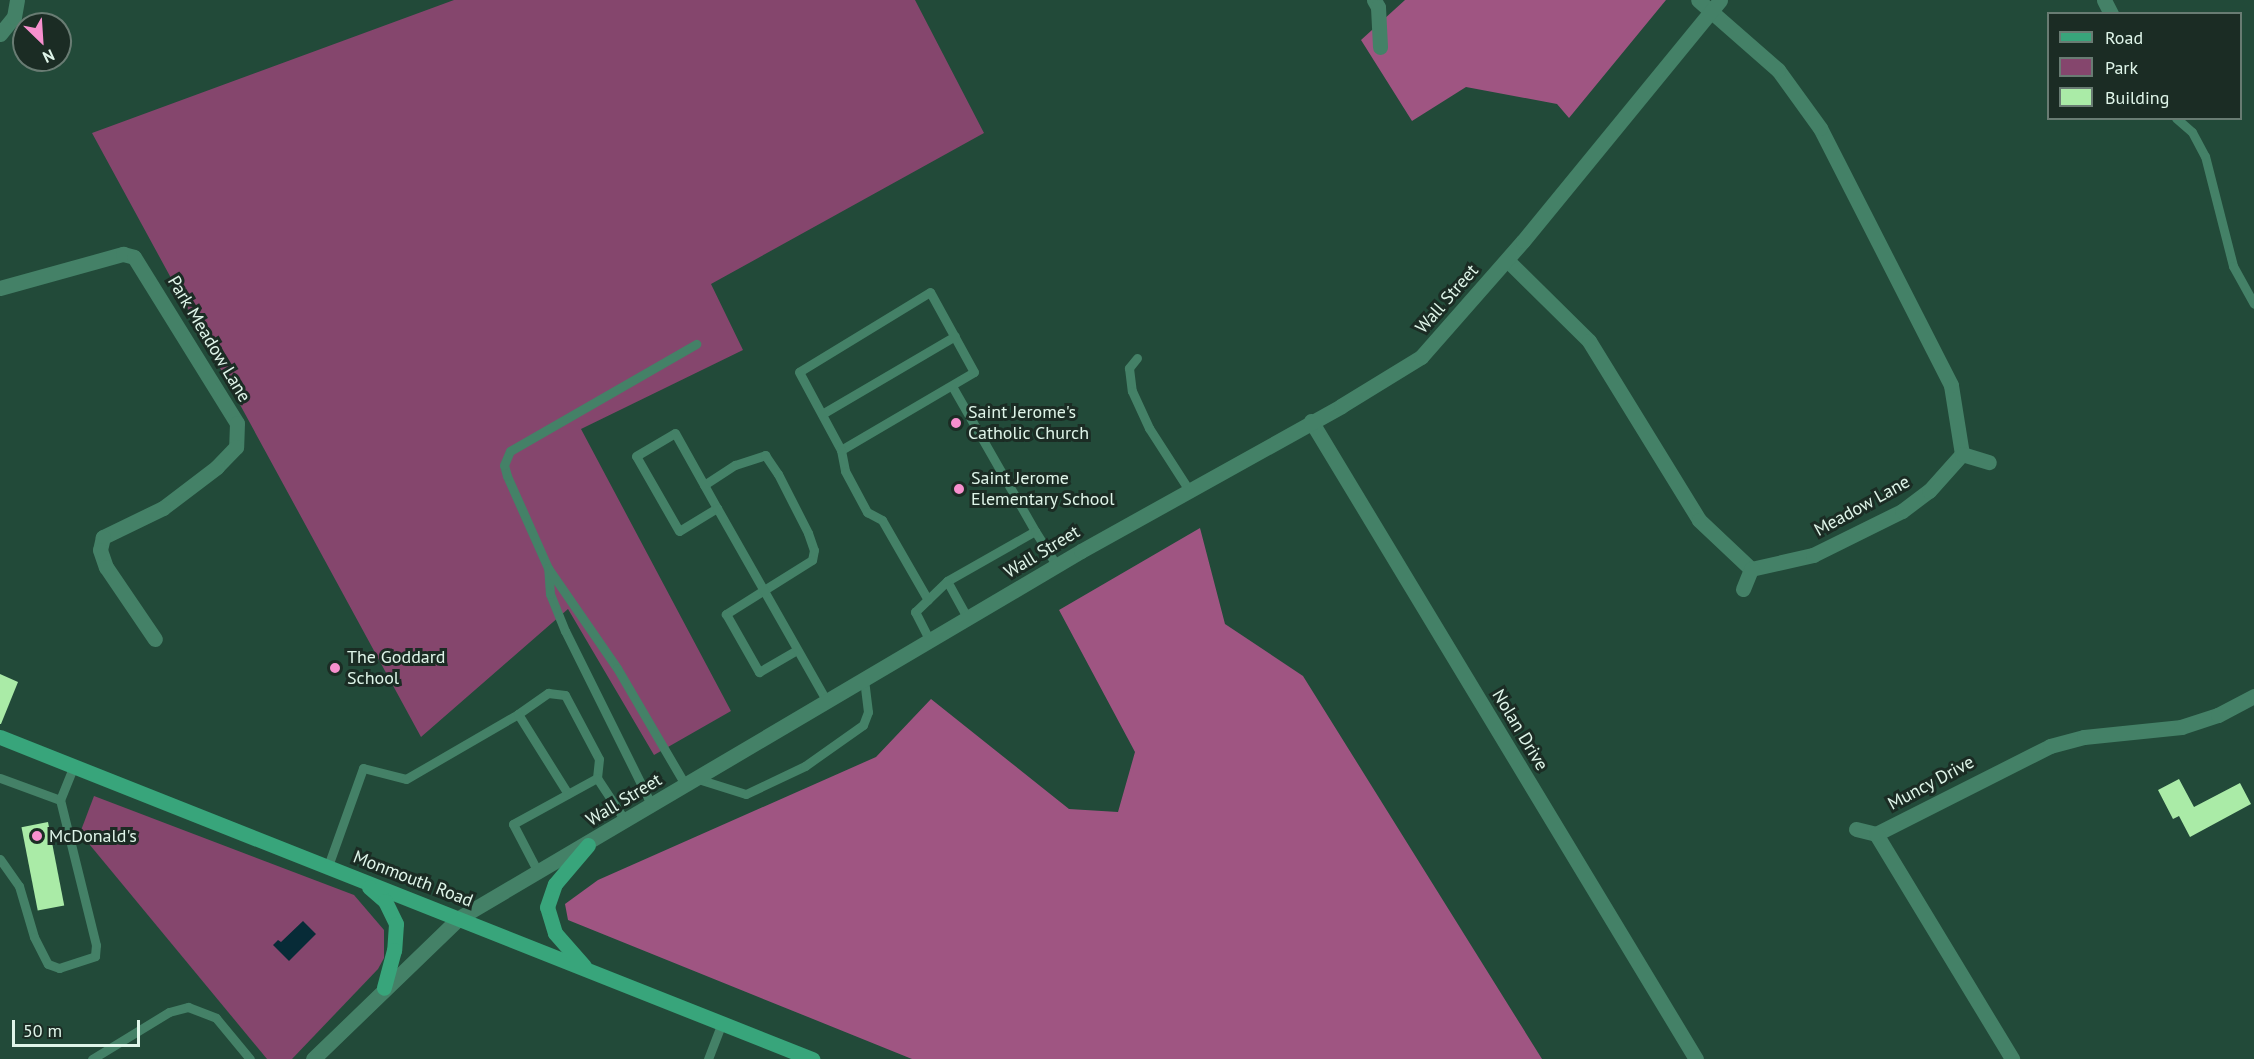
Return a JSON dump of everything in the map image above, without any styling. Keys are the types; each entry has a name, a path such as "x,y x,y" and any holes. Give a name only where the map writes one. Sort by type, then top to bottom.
{"main road":[{"name":"Monmouth Road","path":"0,737 812,1059"},
{"path":"586,968 555,933 547,907 555,884 588,845"},
{"path":"357,878 385,901 396,924 394,950 384,988"}],"street":[{"path":"0,34 14,17 17,0"},
{"path":"1374,0 1380,47"},
{"path":"1698,0 1716,5 1778,70 1820,128 1951,385 1962,454 1989,462"},
{"name":"Wall Street","path":"313,1059 459,918 588,845 1057,566 1421,357 1507,260 1716,5"},
{"name":"Park Meadow Lane","path":"0,288 123,254 134,257 237,423 236,447 217,467 163,508 103,537 100,550 106,567 155,639"},
{"path":"1507,260 1589,341 1699,520 1751,569 1743,589"},
{"name":"Nolan Drive","path":"1311,421 1696,1059"},
{"name":"Meadow Lane","path":"1751,569 1813,555 1902,511 1929,491 1962,454"},
{"name":"Muncy Drive","path":"2012,1059 1876,834 2050,746 2084,737 2181,727 2218,715 2254,696"},
{"path":"1856,829 1876,834"}],"lane":[{"path":"2178,120 2192,132 2205,156 2234,266 2254,304"},
{"path":"841,450 974,372 930,292 799,372 841,450 845,471 867,512 882,520 928,600"},
{"path":"822,414 955,336"},
{"path":"652,806 569,640 550,594 548,568 504,465 510,451 696,344"},
{"path":"1137,358 1129,368 1132,391 1149,428 1189,490"},
{"path":"952,386 1057,566"},
{"path":"717,508 679,531 636,456 675,433 827,702"},
{"path":"704,485 735,465 765,455 778,474 814,550 812,560 765,592 726,614 759,672 797,650"},
{"path":"930,641 915,612 947,582 1035,531"},
{"path":"548,568 560,580 692,782 746,794 805,766 863,725 868,712 864,680"},
{"path":"947,582 968,619"},
{"path":"328,866 363,768 406,779 518,714 548,693 565,695 599,759 597,778 626,822"},
{"path":"518,714 568,794"},
{"path":"0,859 12,877 48,964 59,968 95,956 96,945 60,800 74,765"},
{"path":"0,778 60,800"},
{"path":"538,872 513,824 597,778"},
{"path":"0,864 12,877"},
{"path":"92,1059 170,1012 188,1006 216,1018 250,1059"},
{"path":"708,1059 723,1023"}],"green space":[{"path":"454,0 915,0 984,133 711,284 743,350 581,429 731,711 654,755 568,609 421,737 92,133"},
{"path":"94,796 354,895 384,930 384,958 378,969 292,1059 267,1059 80,833"}],"shaded area":[{"path":"1405,0 1666,0 1569,118 1557,104 1466,87 1412,121 1361,40"},
{"path":"1200,528 1225,624 1303,676 1542,1059 912,1059 568,920 565,904 598,880 876,757 931,699 1069,809 1118,812 1135,752 1059,610"}],"water":[{"path":"303,921 316,934 289,961 273,945 278,940 281,942"}],"building":[{"path":"0,674 18,682 1,724 0,724"},
{"path":"2179,779 2194,807 2240,783 2251,804 2190,837 2179,816 2173,819 2158,790"},
{"path":"48,822 64,905 38,911 21,827"}],"place":[{"name":"Saint Jerome's Catholic Church","path":"956,423"},
{"name":"Saint Jerome Elementary School","path":"959,489"},
{"name":"The Goddard School","path":"335,668"},
{"name":"McDonald's","path":"37,836"}]}
